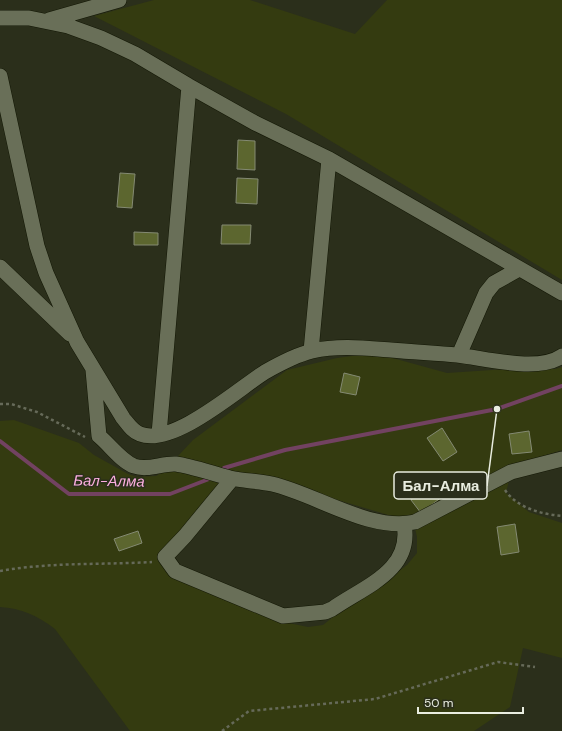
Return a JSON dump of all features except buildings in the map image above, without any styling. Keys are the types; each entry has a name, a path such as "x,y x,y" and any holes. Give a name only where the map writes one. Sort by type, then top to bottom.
{"street":[{"path":"47,20 119,0"},
{"path":"0,18 29,18 47,20 101,38 135,54 255,123 329,159 562,293"},
{"path":"0,76 37,246 46,273 77,342 123,418 131,428 141,434 159,434 175,430 191,423 264,373 279,364 311,351 334,348 366,349 459,355 515,363 544,363 562,356"},
{"path":"159,434 189,86"},
{"path":"311,351 329,159"},
{"path":"0,267 40,304 77,342"},
{"path":"459,355 486,293 494,283 519,269"},
{"path":"92,365 100,436 129,463 135,466 147,468 177,464 232,478 272,484 365,517 404,524 415,522 511,472 562,459"},
{"path":"232,478 185,536 165,557 174,572 283,616 325,612 358,594 387,573 398,561 404,550 406,533 404,524"}],"path":[{"path":"0,404 11,404 37,412 83,437 100,436"},
{"path":"497,479 511,499 530,509 562,516"},
{"path":"0,572 42,565 103,565 156,562 165,557"},
{"path":"222,731 249,711 375,699 498,662 535,667"}],"green space":[{"path":"154,0 250,0 355,34 387,0 562,0 562,280 286,114 94,16"},
{"path":"367,354 389,357 447,373 507,369 555,369 562,367 562,450 534,459 511,472 506,493 529,512 562,523 562,658 523,648 510,707 474,731 130,731 55,629 42,620 22,611 0,607 0,421 14,420 79,443 94,455 128,474 137,477 156,476 164,471 193,440 287,370 337,358","holes":["260,477 402,519 415,528 417,537 417,553 407,565 368,594 348,605 323,625 308,627 274,620 214,596 180,579 164,564 231,488 245,481"]}],"waterway":[{"name":"Бал-Алма","path":"224,468 285,450 497,409 562,386"},
{"name":"Бал-Алма","path":"0,441 69,494 170,494 209,479"}],"place":[{"name":"Бал-Алма","path":"497,409"}]}
